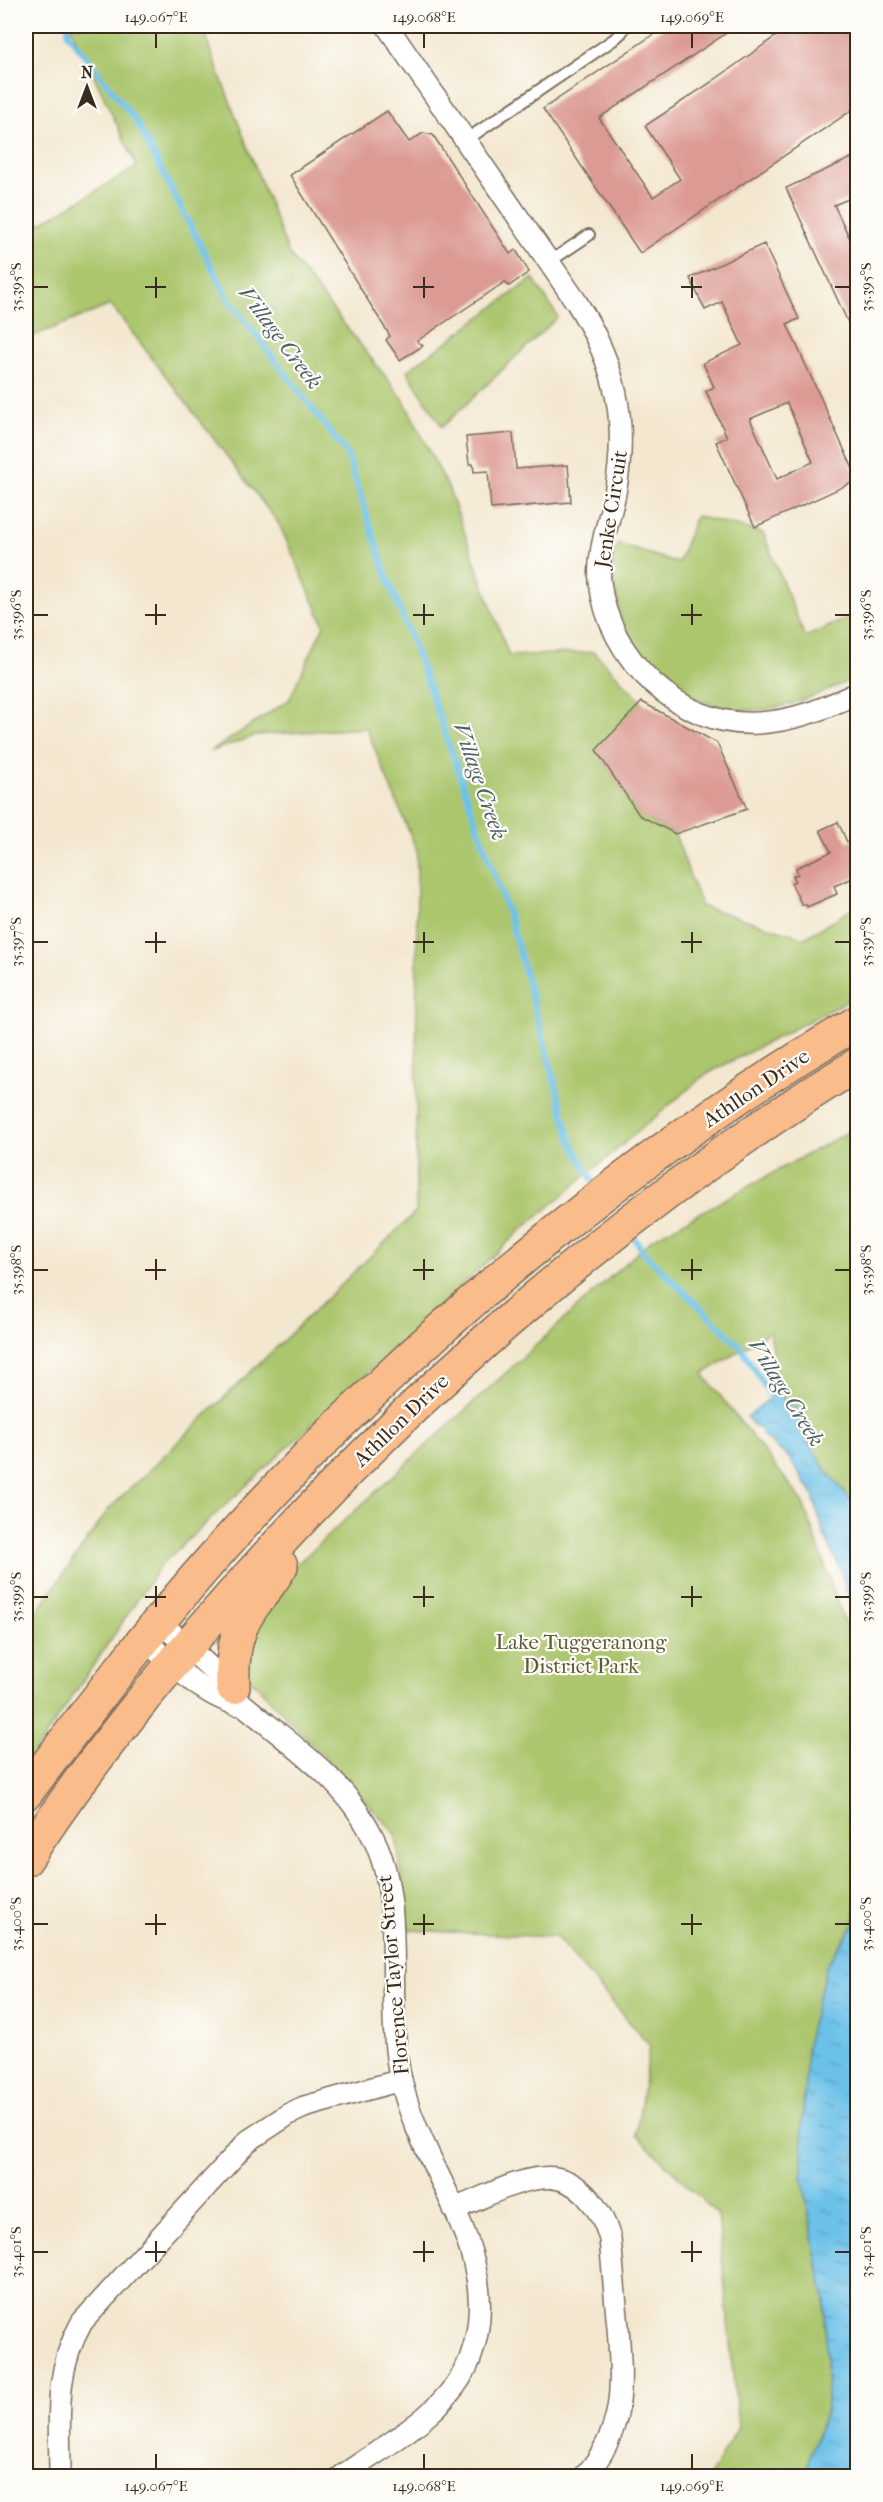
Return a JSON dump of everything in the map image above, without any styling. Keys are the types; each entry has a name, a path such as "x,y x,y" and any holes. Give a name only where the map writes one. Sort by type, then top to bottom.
{"main road":[{"name":"Athllon Drive","path":"26,1793 151,1630 238,1530 335,1430 435,1336 573,1219 621,1182 727,1105 858,1022"},
{"name":"Athllon Drive","path":"26,1859 108,1745 180,1655 314,1504 433,1388 595,1249 740,1141 858,1064"},
{"path":"239,1697 232,1659 238,1633 249,1612 276,1574 314,1504"}],"street":[{"name":"Jenke Circuit","path":"387,26 577,303 599,340 616,388 621,430 621,461 602,541 600,581 610,623 623,648 640,671 663,693 695,711 723,720 755,723 785,720 815,712 858,693"},
{"name":"Florence Taylor Street","path":"151,1630 180,1655 239,1697 336,1782 360,1812 378,1847 384,1866 391,1912 395,2036 400,2080 414,2120 474,2256 480,2291 478,2326 470,2359 454,2389 432,2412 342,2476"},
{"path":"60,2476 60,2383 70,2344 82,2322 248,2141 289,2114 304,2107 400,2080"},
{"path":"454,2209 520,2183 551,2178 571,2184 588,2197 607,2227 610,2239 622,2383 617,2417 605,2448 585,2476"}],"lane":[{"path":"466,140 613,40 625,26"},
{"path":"549,262 589,235"}],"green space":[{"path":"70,26 205,26 209,47 289,254 403,399 448,487 509,656 594,652 642,702 597,750 639,815 675,834 701,906 805,938 857,906 857,996 705,1075 518,1233 161,1565 26,1765 26,1627 109,1509 416,1212 417,851 366,728 257,735 210,752 289,700 324,625 279,524 111,305 26,339 26,232 137,167"},
{"path":"533,278 558,317 442,427 407,371"},
{"path":"696,516 763,533 805,637 857,614 857,677 827,691 781,707 748,710 713,705 696,698 680,689 652,666 630,636 621,617 613,574 616,550 618,544 678,563"},
{"name":"Lake Tuggeranong District Park","path":"857,1127 857,1507 822,1466 808,1442 801,1416 786,1404 779,1391 770,1331 703,1374 802,1500 847,1629 857,1820 855,1923 827,1964 802,2176 825,2302 827,2408 803,2476 710,2476 738,2427 718,2215 636,2135 650,2046 556,1937 408,1930 396,1834 214,1640 652,1239"}],"water":[{"path":"779,1391 786,1404 796,1407 803,1430 820,1461 857,1507 857,1646 852,1610 841,1571 824,1535 813,1495 789,1458 764,1437 759,1427 754,1427 747,1417"},
{"path":"857,1886 857,2476 803,2476 827,2408 825,2302 802,2176 802,2125 808,2037 827,1964 855,1923"}],"building":[{"path":"666,26 737,26 599,118 653,197 680,179 645,126 790,26 858,26 858,106 640,253 543,109"},
{"path":"387,111 409,142 423,133 433,135 510,254 516,250 529,272 509,286 505,282 417,341 423,346 400,360 386,340 390,336 290,175"},
{"path":"858,155 858,195 834,205 858,256 858,344 786,188"},
{"path":"764,244 799,319 787,324 858,480 755,527 716,442 727,437 706,391 714,387 703,363 742,345 722,302 705,310 690,278","holes":["787,403 813,462 777,479 750,419"]},
{"path":"513,433 516,469 568,465 571,502 491,509 488,471 474,472 473,464 469,464 466,437"},
{"path":"642,702 717,743 747,809 675,834 639,815 596,750"},
{"path":"838,822 847,842 858,837 858,876 834,886 837,894 807,907 806,904 802,905 791,883 795,881 793,876 798,874 796,868 831,852 820,830"}],"waterway":[{"name":"Village Creek","path":"68,26 68,34 136,121 229,300 347,454 385,571 425,676 511,922 571,1141 596,1187"},
{"name":"Village Creek","path":"631,1234 646,1255 741,1347 775,1403"}]}
